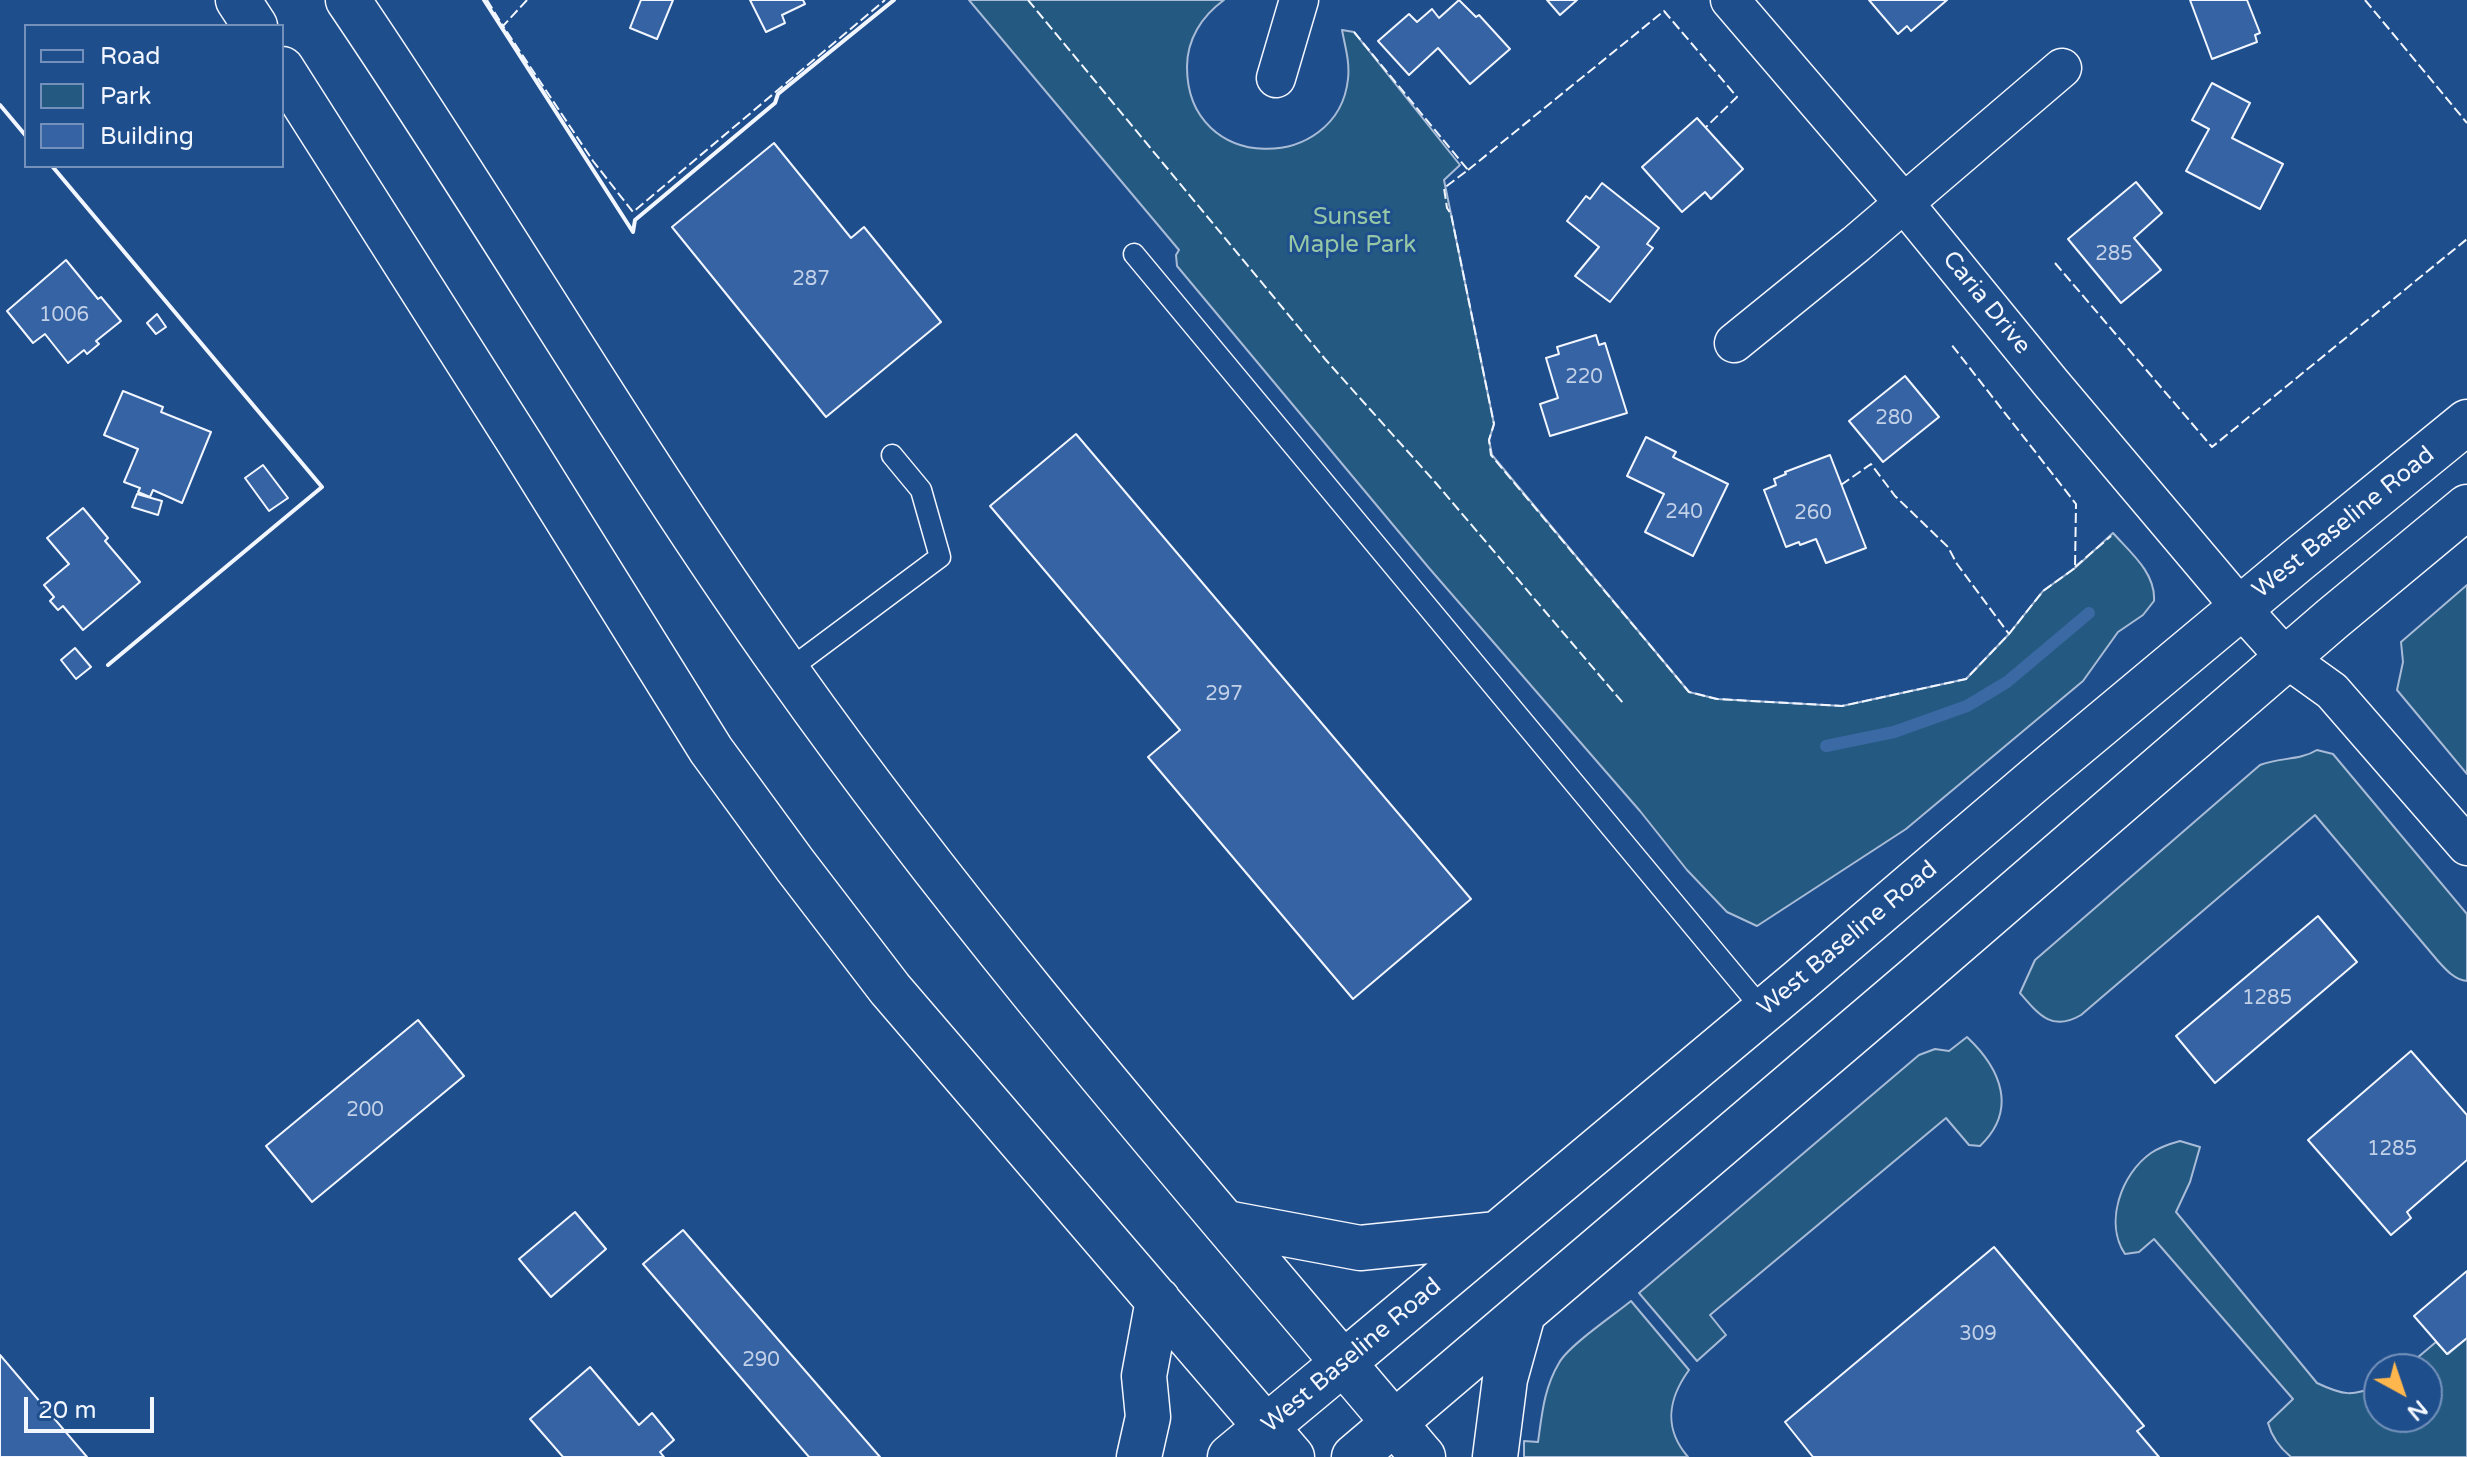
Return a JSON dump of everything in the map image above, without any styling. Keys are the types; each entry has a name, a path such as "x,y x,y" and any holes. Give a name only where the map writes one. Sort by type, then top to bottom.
{"main road":[{"path":"238,0 254,24"},
{"path":"348,0 662,487 787,671 881,798 1058,1025 1423,1457"},
{"path":"284,72 711,750 890,989 1279,1442"},
{"name":"West Baseline Road","path":"1230,1457 1279,1442 1343,1363 2241,608 2467,422"},
{"path":"1354,1457 2286,658 2467,507"},
{"path":"1226,1223 1360,1248 1497,1234"},
{"path":"1139,1457 1148,1417 1144,1376 1158,1300"},
{"path":"1495,1457 1505,1379 1523,1314"}],"street":[{"path":"1276,78 1299,0"},
{"name":"Caria Drive","path":"1730,0 1904,203 2241,608 2286,658 2332,691 2467,846"},
{"path":"1734,343 2062,68"}],"lane":[{"path":"1134,254 1764,1011"},
{"path":"787,671 940,557 921,490 892,455"}],"green space":[{"name":"Sunset Maple Park","path":"969,0 1224,0 1203,21 1190,47 1187,67 1194,102 1211,128 1235,143 1264,149 1293,145 1319,132 1338,110 1348,79 1342,30 1354,32 1460,165 1444,180 1494,424 1489,440 1492,455 1689,692 1717,699 1842,706 1966,679 2009,634 2043,591 2075,568 2113,533 2146,572 2154,591 2154,601 2143,615 2118,632 2083,681 1906,829 1757,926 1727,912 1687,870 1640,811 1429,568 1177,266 1179,250"},
{"path":"2467,585 2467,774 2397,690 2403,662 2401,642"},
{"path":"2317,750 2333,754 2467,914 2467,981 2455,977 2441,964 2315,815 2081,1015 2062,1022 2047,1019 2020,993 2035,960 2260,765"},
{"path":"1967,1037 1989,1062 2000,1090 2002,1104 1992,1132 1980,1146 1969,1145 1946,1118 1710,1315 1726,1335 1697,1361 1639,1293 1919,1055 1935,1049 1949,1051"},
{"path":"2180,1141 2200,1147 2190,1182 2176,1212 2317,1383 2348,1393 2363,1392 2363,1433 2443,1433 2443,1353 2423,1353 2436,1342 2448,1354 2467,1338 2467,1457 2291,1457 2283,1450 2268,1423 2293,1399 2154,1239 2139,1252 2125,1254 2119,1242 2116,1214 2124,1186 2140,1162 2165,1146"},
{"path":"1631,1301 1689,1370 1676,1392 1671,1414 1675,1435 1688,1457 1524,1457 1524,1441 1538,1442 1547,1392 1559,1363 1581,1340"}],"building":[{"path":"641,0 673,0 657,39 630,28"},
{"path":"750,0 803,0 805,4 782,15 785,23 766,32"},
{"path":"1459,0 1476,17 1479,15 1510,49 1470,84 1438,48 1409,75 1378,41 1409,14 1417,22 1432,9 1439,18"},
{"path":"1547,0 1577,0 1560,15"},
{"path":"1869,0 1947,0 1911,31 1907,26 1898,34"},
{"path":"2190,0 2247,0 2260,33 2255,35 2257,42 2212,59"},
{"path":"2212,83 2250,103 2232,138 2283,164 2260,209 2186,171 2209,129 2192,120"},
{"path":"1697,118 1743,169 1711,199 1705,192 1682,212 1642,167"},
{"path":"774,143 851,238 864,227 941,322 826,417 672,227"},
{"path":"2136,182 2162,213 2134,238 2161,270 2121,303 2068,239"},
{"path":"1602,183 1659,228 1647,244 1653,248 1610,302 1575,276 1599,247 1567,221 1586,196 1590,199"},
{"path":"66,260 121,321 96,341 99,344 87,354 84,350 68,363 45,334 33,343 7,311"},
{"path":"157,314 166,327 156,334 147,323"},
{"path":"1596,335 1599,345 1605,343 1627,413 1550,436 1540,404 1558,398 1546,358 1559,354 1557,347"},
{"path":"1905,376 1939,417 1883,462 1849,421"},
{"path":"123,391 163,407 161,412 211,432 182,503 153,490 150,497 138,492 140,488 124,482 138,449 104,435"},
{"path":"1076,434 1471,899 1353,999 1148,757 1180,730 990,506"},
{"path":"1646,437 1676,452 1673,457 1728,484 1693,556 1645,532 1664,494 1627,476"},
{"path":"1830,455 1866,548 1826,563 1816,539 1786,547 1764,490 1776,485 1774,479 1785,472"},
{"path":"263,465 288,498 269,511 245,478"},
{"path":"137,494 162,501 158,515 132,507"},
{"path":"83,508 108,538 105,541 140,582 83,630 63,606 58,610 50,601 54,597 44,585 69,564 47,538"},
{"path":"75,648 91,667 76,679 61,660"},
{"path":"2318,916 2357,962 2215,1083 2176,1036"},
{"path":"418,1020 464,1076 312,1202 266,1146"},
{"path":"2411,1051 2467,1115 2467,1160 2407,1212 2411,1218 2391,1235 2308,1140"},
{"path":"575,1212 606,1249 551,1297 519,1259"},
{"path":"683,1230 880,1457 809,1457 643,1264"},
{"path":"1994,1247 2144,1426 2137,1431 2159,1457 1813,1457 1785,1422"},
{"path":"2467,1271 2467,1338 2447,1354 2414,1316"},
{"path":"0,1355 87,1457 0,1457"},
{"path":"590,1367 639,1425 652,1413 674,1440 660,1452 664,1457 563,1457 530,1419"}],"waterway":[{"path":"1826,746 1894,732 1967,706 2007,682 2089,613"}],"fence":[{"path":"487,0 503,26"},
{"path":"527,0 503,26 593,161 633,212 885,0"},
{"path":"1028,0 1325,359 1435,482 1623,703"},
{"path":"2365,0 2467,123"},
{"path":"1468,170 1664,11 1737,97 1706,127"},
{"path":"1354,32 1468,170 1444,188 1494,424 1489,440 1491,455 1689,692 1717,699 1842,706 1966,679 2009,634 2043,591 2075,568 2076,504 1951,344"},
{"path":"2055,263 2212,447 2467,239"},
{"path":"1841,485 1871,464 1895,496 1948,547 2009,634"},
{"path":"2075,567 2111,536"}],"wall":[{"path":"484,0 633,232 635,220 775,103 778,94 894,0"},
{"path":"0,105 24,134"},
{"path":"54,168 322,487 108,665"}]}
